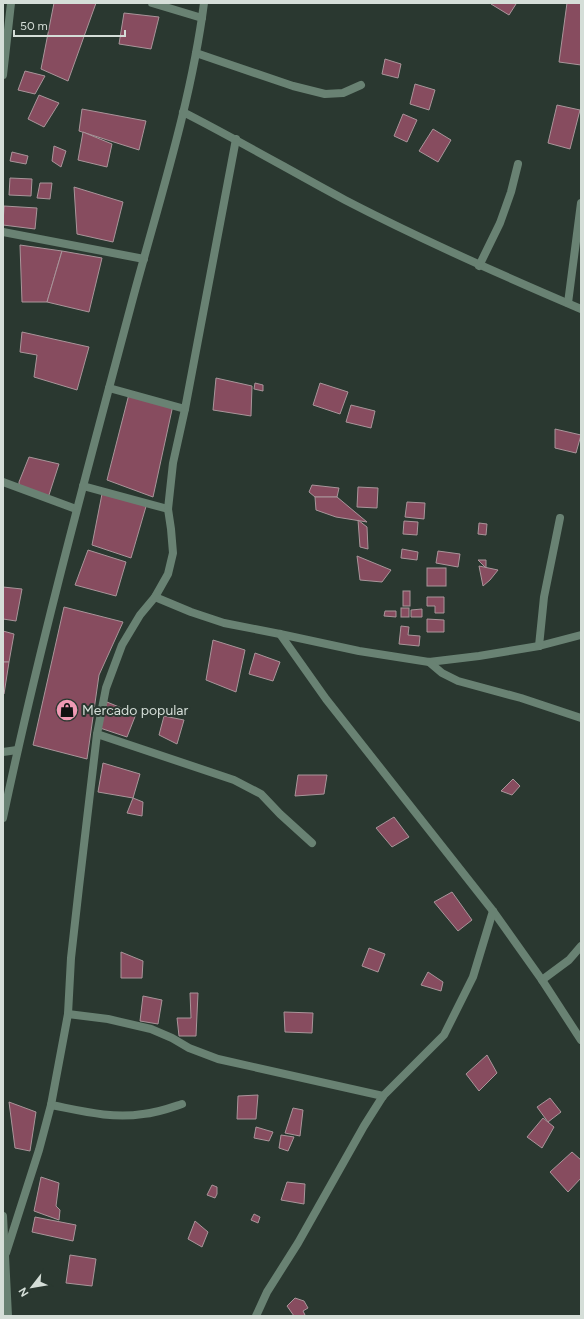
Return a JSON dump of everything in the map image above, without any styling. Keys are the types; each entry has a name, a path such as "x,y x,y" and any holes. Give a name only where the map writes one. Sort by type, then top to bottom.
{"street":[{"path":"3,75 11,3"},
{"path":"152,3 202,18"},
{"path":"3,818 17,750 76,509 183,112 196,53 204,3"},
{"path":"196,53 293,86 325,94 343,93 361,85"},
{"path":"183,112 236,139 345,200 479,266 581,309"},
{"path":"6,1253 39,1150 51,1105 68,1014 77,901 97,734 106,688 122,645 140,615 155,597 168,574 173,553 168,509 173,463 185,408 236,139"},
{"path":"479,266 500,223 511,192 518,164"},
{"path":"568,303 581,203"},
{"path":"3,232 144,259"},
{"path":"109,388 185,408"},
{"path":"3,482 76,509"},
{"path":"83,486 168,509"},
{"path":"539,646 544,597 560,518"},
{"path":"155,597 191,612 224,623 359,651 429,662 479,656 539,646 581,635"},
{"path":"280,634 326,700 493,911 542,980 581,1040"},
{"path":"429,662 442,673 458,681 521,698 581,718"},
{"path":"97,734 234,780 261,794 280,814 312,843"},
{"path":"3,752 17,750"},
{"path":"256,1316 267,1292 298,1243 364,1126 383,1096 444,1035 473,977 493,911"},
{"path":"542,980 569,960 581,946"},
{"path":"68,1014 108,1019 151,1029 172,1038 189,1048 218,1058 383,1096"},
{"path":"51,1105 99,1114 122,1116 144,1114 182,1104"},
{"path":"3,1216 8,1316"}],"building":[{"path":"54,3 96,3 68,81 41,69"},
{"path":"567,3 581,3 581,65 559,62"},
{"path":"491,4 516,4 509,15"},
{"path":"124,13 159,17 151,49 119,44"},
{"path":"385,59 401,64 398,78 382,74"},
{"path":"25,71 45,76 35,94 18,90"},
{"path":"415,84 435,90 429,110 410,104"},
{"path":"39,95 59,103 44,127 28,119"},
{"path":"557,105 580,110 570,149 548,143"},
{"path":"82,109 146,121 139,150 79,131"},
{"path":"403,114 417,120 407,142 394,136"},
{"path":"433,129 451,140 438,162 419,151"},
{"path":"83,132 112,144 107,167 78,160"},
{"path":"54,146 66,151 61,167 52,161"},
{"path":"12,152 28,156 26,164 10,161"},
{"path":"10,178 32,179 31,196 9,195"},
{"path":"40,183 52,183 50,199 37,198"},
{"path":"74,187 123,202 113,242 77,234"},
{"path":"4,206 37,208 35,229 3,225"},
{"path":"20,245 62,251 47,302 22,302"},
{"path":"62,251 102,258 89,312 47,302"},
{"path":"22,332 89,347 77,390 34,377 37,355 20,352"},
{"path":"216,378 252,386 251,416 213,410"},
{"path":"255,383 263,385 263,391 254,389"},
{"path":"320,383 348,392 340,414 313,405"},
{"path":"129,394 173,405 153,497 107,480"},
{"path":"351,405 375,411 371,428 346,422"},
{"path":"555,429 581,435 576,453 555,448"},
{"path":"29,457 59,464 48,498 19,488 19,482"},
{"path":"312,485 339,488 337,497 315,497 309,492"},
{"path":"358,487 378,488 377,508 357,507"},
{"path":"102,494 147,503 131,558 92,545"},
{"path":"315,497 337,497 367,522 336,517 316,510"},
{"path":"407,502 425,503 424,519 405,517"},
{"path":"358,520 367,527 368,549 360,547"},
{"path":"404,521 418,522 417,535 403,534"},
{"path":"479,523 487,524 486,535 478,534"},
{"path":"402,549 418,552 417,560 401,558"},
{"path":"88,550 126,562 116,596 75,585"},
{"path":"438,551 460,554 458,567 436,563"},
{"path":"357,556 391,570 382,582 360,580"},
{"path":"478,560 486,560 486,568"},
{"path":"479,566 498,570 483,586"},
{"path":"427,568 446,568 446,586 427,586"},
{"path":"3,587 22,589 16,621 3,619"},
{"path":"403,591 410,591 410,606 403,606"},
{"path":"427,597 444,597 444,613 435,613 435,606 427,606"},
{"name":"Mercado popular","path":"64,607 123,622 99,675 87,759 33,745"},
{"path":"401,608 409,608 409,617 401,617"},
{"path":"422,609 422,617 411,617 411,610"},
{"path":"385,611 396,611 396,617 384,616"},
{"path":"427,619 444,620 444,632 427,632"},
{"path":"401,626 409,627 408,635 420,636 419,646 399,644"},
{"path":"3,631 14,634 9,662 3,662"},
{"path":"213,640 245,650 236,692 206,680"},
{"path":"255,653 280,662 273,681 249,674"},
{"path":"3,662 9,662 4,694 3,694"},
{"path":"107,702 136,714 127,737 100,728"},
{"path":"164,716 184,720 177,744 159,735"},
{"path":"103,763 140,774 133,798 98,792"},
{"path":"298,775 327,775 324,794 295,796"},
{"path":"513,779 520,786 512,795 501,791"},
{"path":"133,798 143,802 142,816 127,813"},
{"path":"394,817 409,837 392,847 376,828"},
{"path":"452,892 472,920 458,931 434,902"},
{"path":"369,948 385,954 378,972 362,966"},
{"path":"121,952 143,961 142,978 121,978"},
{"path":"428,972 443,982 441,991 421,985"},
{"path":"190,993 198,993 196,1036 179,1036 177,1018 191,1018"},
{"path":"143,996 162,1000 158,1024 140,1021"},
{"path":"284,1012 313,1013 312,1033 285,1032"},
{"path":"487,1055 497,1073 479,1091 466,1074"},
{"path":"258,1095 256,1119 237,1119 238,1096"},
{"path":"550,1098 561,1112 548,1122 537,1107"},
{"path":"9,1102 36,1112 30,1151 15,1148"},
{"path":"293,1108 303,1110 300,1136 285,1133"},
{"path":"543,1118 554,1127 542,1148 527,1137"},
{"path":"256,1127 273,1132 269,1141 254,1138"},
{"path":"281,1135 294,1137 288,1151 279,1148"},
{"path":"572,1152 581,1160 581,1178 568,1192 550,1172"},
{"path":"41,1177 59,1183 56,1206 60,1210 59,1220 34,1211"},
{"path":"287,1182 305,1184 304,1204 281,1200"},
{"path":"212,1185 217,1187 217,1194 215,1198 207,1195"},
{"path":"254,1214 260,1217 258,1223 251,1220"},
{"path":"35,1217 76,1225 73,1241 32,1232"},
{"path":"195,1221 208,1232 202,1247 188,1239"},
{"path":"70,1255 96,1259 92,1286 66,1283"},
{"path":"295,1298 304,1301 308,1308 303,1311 305,1315 294,1316 287,1306"}],"place":[{"name":"Mercado popular","path":"67,710"}]}
